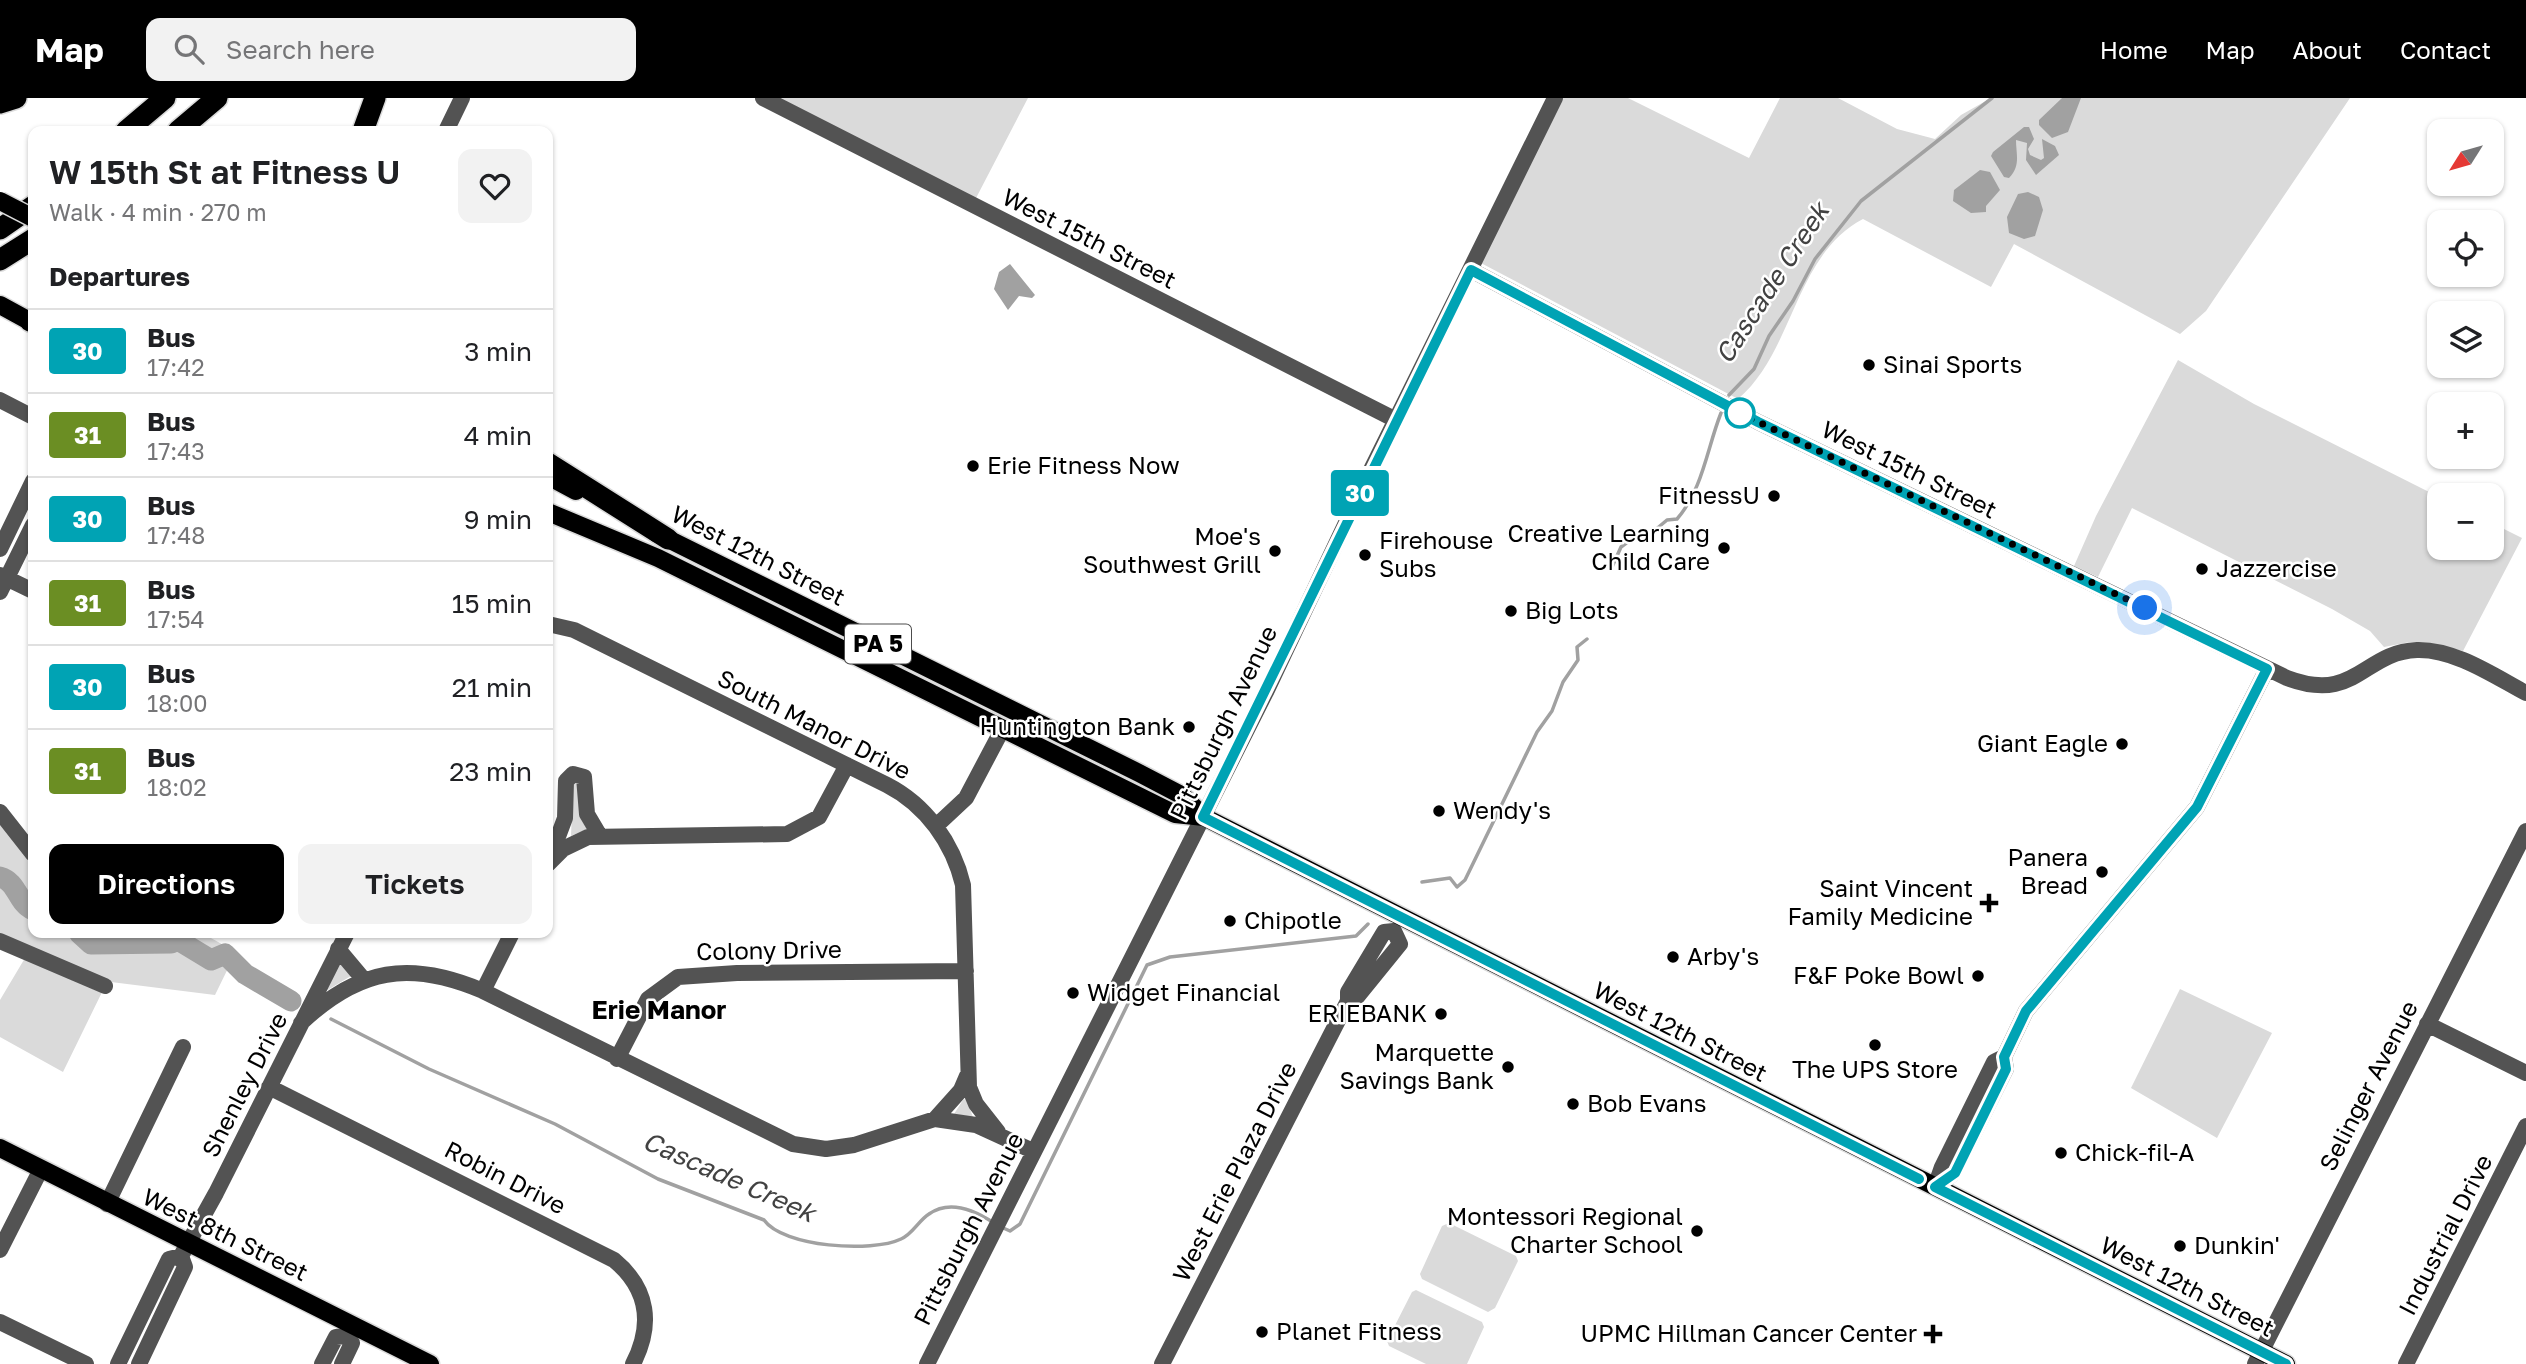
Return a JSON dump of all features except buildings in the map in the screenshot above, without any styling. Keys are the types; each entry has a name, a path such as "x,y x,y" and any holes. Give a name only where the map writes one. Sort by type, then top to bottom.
{"highway":[{"path":"0,103 16,98"},
{"path":"132,126 165,98"},
{"path":"184,126 217,98"},
{"path":"365,126 377,98"},
{"path":"371,126 377,98"},
{"path":"0,229 28,209"},
{"path":"0,260 28,243"},
{"path":"553,466 668,539"}],"main road":[{"path":"0,201 28,215"},
{"path":"5,308 28,320"},
{"name":"West 12th Street","path":"553,479 668,539 1183,796 1203,817 1397,924 1935,1187 2259,1358 2286,1364"},
{"name":"West 12th Street","path":"553,514 658,558 1175,814 1203,817"},
{"name":"West 8th Street","path":"0,1148 107,1204 184,1250 349,1331 430,1364"}],"street":[{"path":"448,126 462,98"},
{"name":"West 15th Street","path":"763,98 1396,419"},
{"name":"Pittsburgh Avenue","path":"927,1364 1203,817 1555,98"},
{"name":"West 15th Street","path":"1471,270 1768,427 2267,669 2308,684 2336,685 2359,676 2395,654 2417,650 2462,661 2526,693"},
{"path":"0,400 28,414"},
{"path":"0,549 28,491"},
{"path":"28,534 2,582 28,590"},
{"name":"South Manor Drive","path":"553,625 574,630 896,790 936,827 954,856 963,885 967,1073 976,1104 999,1133"},
{"path":"1935,1187 1955,1172 2006,1069 2004,1057 2033,1002 2197,807 2267,669"},
{"path":"936,827 966,798 1003,728"},
{"path":"553,860 571,844 600,836 787,834 819,817 847,765"},
{"path":"553,852 563,827 566,780 573,774 584,777 587,814 600,836"},
{"path":"0,812 28,848"},
{"name":"Selinger Avenue","path":"2259,1358 2526,831"},
{"name":"West Erie Plaza Drive","path":"1162,1364 1349,1001 1357,997 1400,944 1397,924"},
{"name":"Shenley Drive","path":"139,1364 185,1267 184,1250 344,938"},
{"path":"483,991 510,938"},
{"path":"0,941 105,986"},
{"path":"338,949 364,980"},
{"name":"Colony Drive","path":"617,1059 648,999 678,977 737,973 966,971"},
{"path":"301,1023 328,999 364,980 383,975 423,972 454,979 483,991 763,1132 808,1148 854,1145 935,1119 976,1125 999,1133 1033,1151"},
{"path":"2427,1024 2526,1073"},
{"path":"107,1204 183,1047"},
{"path":"935,1119 961,1090 967,1073"},
{"name":"Robin Drive","path":"268,1087 614,1260 638,1285 644,1303 645,1334 633,1364"},
{"name":"Industrial Drive","path":"2406,1364 2526,1126"},
{"path":"0,1250 40,1171"},
{"name":"Shenley Drive","path":"118,1364 169,1259 184,1250"},
{"path":"0,1322 86,1364"},
{"path":"323,1364 336,1337 349,1331 352,1343 342,1364"}],"shaded area":[{"path":"774,98 1028,98 975,200"},
{"path":"1562,98 1628,98 1749,158 1780,98 1838,98 1897,129 1935,139 1961,115 1991,98 2350,98 2206,311 2180,334 2014,244 1991,287 1863,219 1840,235 1822,256 1771,356 1757,379 1738,399 1479,262"},
{"path":"2062,98 2081,98 2068,132 2052,138 2039,125 2039,120"},
{"path":"2024,127 2029,127 2034,139 2028,149 2030,155 2041,160 2044,158 2042,139 2055,146 2059,155 2036,175 2026,160 2027,143 2016,140 2015,169 2009,178 2004,177 1991,156"},
{"path":"1980,170 1990,172 2000,190 1986,206 1986,212 1971,213 1953,201 1954,190"},
{"path":"2028,192 2039,197 2043,210 2035,236 2024,239 2009,233 2007,217 2018,194"},
{"path":"1010,264 1035,295 1032,298 1019,296 1008,310 994,289 999,272"},
{"path":"2178,360 2254,404 2427,491 2427,560 2504,560 2504,529 2522,538 2463,651 2430,643 2410,642 2384,647 2370,631 2332,609 2132,508 2098,577 2074,566 2096,516"},
{"path":"578,781 581,819 587,829 571,836 573,783"},
{"path":"0,819 28,855 28,938 211,938 236,952 215,995 111,982 105,986 63,1072 0,1037 0,1000 25,958 0,934"},
{"path":"339,963 344,963 351,976 326,991"},
{"path":"2180,989 2272,1033 2217,1138 2131,1088"},
{"path":"966,1099 973,1117 954,1114"},
{"path":"1449,1223 1516,1256 1518,1261 1495,1308 1488,1312 1422,1279 1420,1274 1442,1226"},
{"path":"1416,1290 1482,1322 1484,1327 1467,1364 1426,1364 1389,1346 1387,1341 1412,1292"}],"waterway":[{"name":"Cascade Creek","path":"1729,395 1754,369 1769,336 1793,301 1815,259 1861,201 1992,98"},
{"name":"Cascade Creek","path":"1612,567 1621,547 1629,541 1648,536 1667,520 1677,519 1686,507 1699,482 1721,413"},
{"name":"Cascade Creek","path":"1422,882 1450,878 1457,887 1465,880 1537,732 1552,711 1563,682 1578,660 1577,647 1587,639"},
{"name":"Cascade Creek","path":"0,877 10,883 28,907"},
{"name":"Cascade Creek","path":"1001,1227 1010,1231 1020,1224 1147,965 1170,957 1356,936 1368,924"},
{"name":"Cascade Creek","path":"84,938 91,944 171,943 178,940 211,960 225,954 245,974 291,1001"},
{"name":"Cascade Creek","path":"331,1019 429,1069 555,1124 658,1179 764,1220 774,1229 808,1242 850,1246 888,1243 905,1237 929,1214 945,1207 963,1208 994,1223"}],"bus line":[{"name":"30","path":"1919,1179 1203,817 1471,270 1758,422 2102,586 2267,669 2197,807 2177,835 2026,1011 2004,1057 2006,1069 1955,1173 1935,1187 2286,1364"}],"place":[{"name":"Sinai Sports","path":"1869,365"},
{"name":"Erie Fitness Now","path":"973,466"},
{"name":"FitnessU","path":"1774,496"},
{"name":"Creative Learning Child Care","path":"1724,548"},
{"name":"Moe's Southwest Grill","path":"1275,551"},
{"name":"Firehouse Subs","path":"1365,555"},
{"name":"Jazzercise","path":"2202,569"},
{"name":"Big Lots","path":"1511,611"},
{"name":"Huntington Bank","path":"1189,727"},
{"name":"Giant Eagle","path":"2122,744"},
{"name":"Wendy's","path":"1439,811"},
{"name":"Panera Bread","path":"2102,872"},
{"name":"Saint Vincent Family Medicine","path":"1989,903"},
{"name":"Chipotle","path":"1230,921"},
{"name":"Arby's","path":"1673,957"},
{"name":"F&F Poke Bowl","path":"1978,976"},
{"name":"Widget Financial","path":"1073,993"},
{"name":"ERIEBANK","path":"1441,1014"},
{"name":"The UPS Store","path":"1875,1045"},
{"name":"Marquette Savings Bank","path":"1508,1067"},
{"name":"Bob Evans","path":"1573,1104"},
{"name":"Chick-fil-A","path":"2061,1153"},
{"name":"Montessori Regional Charter School","path":"1697,1231"},
{"name":"Dunkin'","path":"2180,1246"},
{"name":"Planet Fitness","path":"1262,1332"},
{"name":"UPMC Hillman Cancer Center","path":"1933,1334"}],"district":[{"name":"Erie Manor","path":"659,1010"}],"route":[{"path":"1740,413 2145,608"}]}
